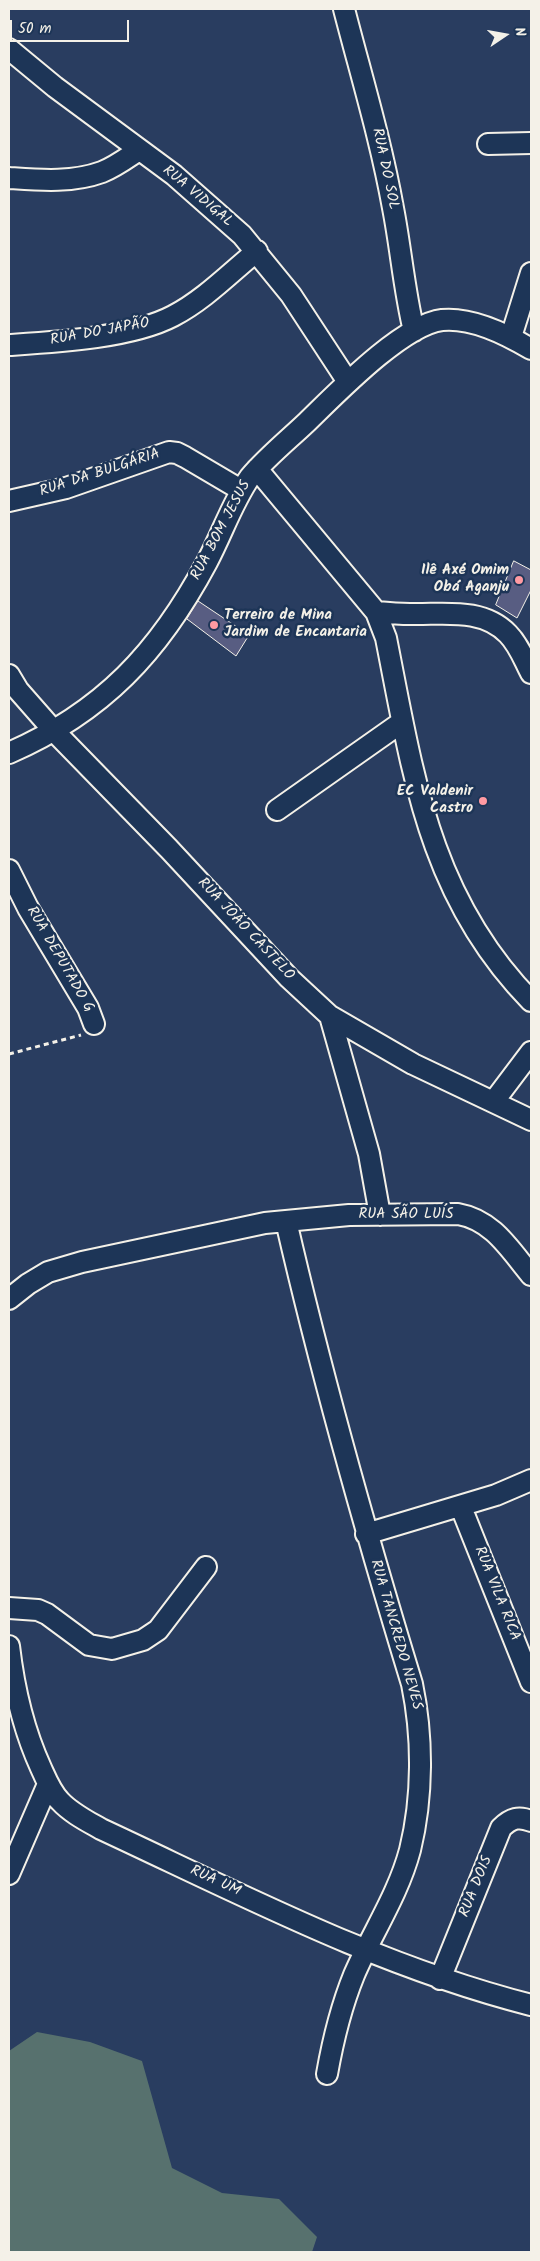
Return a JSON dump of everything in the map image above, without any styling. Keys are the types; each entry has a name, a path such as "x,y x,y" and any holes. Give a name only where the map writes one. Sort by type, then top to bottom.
{"street":[{"name":"RUA DO SOL","path":"344,9 382,153 394,209 403,282 414,332"},
{"name":"RUA VIDIGAL","path":"9,49 174,175 211,206 257,251 291,295 348,382"},
{"path":"488,144 531,143"},
{"path":"9,178 53,180 77,178 102,172 139,150"},
{"name":"RUA DO JAPÃO","path":"9,345 71,341 154,324 173,316 196,301 257,251"},
{"path":"511,338 531,274"},
{"name":"RUA BOM JESUS","path":"9,753 54,731 97,703 145,657 197,581 217,544 241,490 257,469 348,382 384,352 414,332 432,323 449,321 464,322 487,328 531,349"},
{"name":"RUA DA BULGÁRIA","path":"9,501 66,488 169,452 177,453 241,490"},
{"path":"257,469 376,612 386,638 420,802 445,874 471,923 497,962 531,1001"},
{"path":"376,612 455,614 485,619 508,634 521,652 531,674"},
{"name":"RUA JOÃO CASTELO","path":"9,675 24,697 54,731 169,849 289,978 330,1016 413,1064 531,1120"},
{"path":"277,810 402,722"},
{"name":"RUA DEPUTADO G","path":"9,870 28,908 88,1008 94,1024"},
{"path":"330,1016 369,1154 380,1215"},
{"path":"494,1101 531,1052"},
{"name":"RUA SÃO LUÍS","path":"9,1299 28,1284 48,1272 82,1262 265,1223 349,1215 458,1214 470,1216 489,1226 531,1276"},
{"name":"RUA TANCREDO NEVES","path":"286,1220 307,1313 366,1534 412,1684 418,1712 420,1754 416,1820 410,1850 384,1916 365,1951 346,1997 334,2038 327,2074"},
{"path":"366,1534 461,1507 531,1480"},
{"name":"RUA VILA RICA","path":"461,1507 531,1682"},
{"path":"9,1608 38,1610 48,1614 89,1645 112,1649 143,1640 158,1630 206,1567"},
{"name":"RUA UM","path":"9,1646 11,1680 25,1728 48,1784 59,1801 74,1813 101,1829 365,1951 440,1979 531,2005"},
{"path":"9,1874 48,1784"},
{"name":"RUA DOIS","path":"440,1979 501,1828 513,1818 524,1818 531,1821"}],"path":[{"path":"9,1054 72,1039 88,1032 94,1024"}],"green space":[{"path":"37,2032 90,2042 142,2061 172,2168 222,2193 279,2199 317,2237 312,2252 9,2252 9,2051"}],"building":[{"name":"Ilê Axé Omim Obá Aganju","path":"514,561 531,570 531,590 517,618 496,605"},
{"name":"Terreiro de Mina Jardim de Encantaria","path":"198,601 249,635 236,656 187,619"}],"place":[{"name":"Ilê Axé Omim Obá Aganju","path":"519,580"},
{"name":"Terreiro de Mina Jardim de Encantaria","path":"214,625"},
{"name":"EC Valdenir Castro","path":"483,801"}]}
